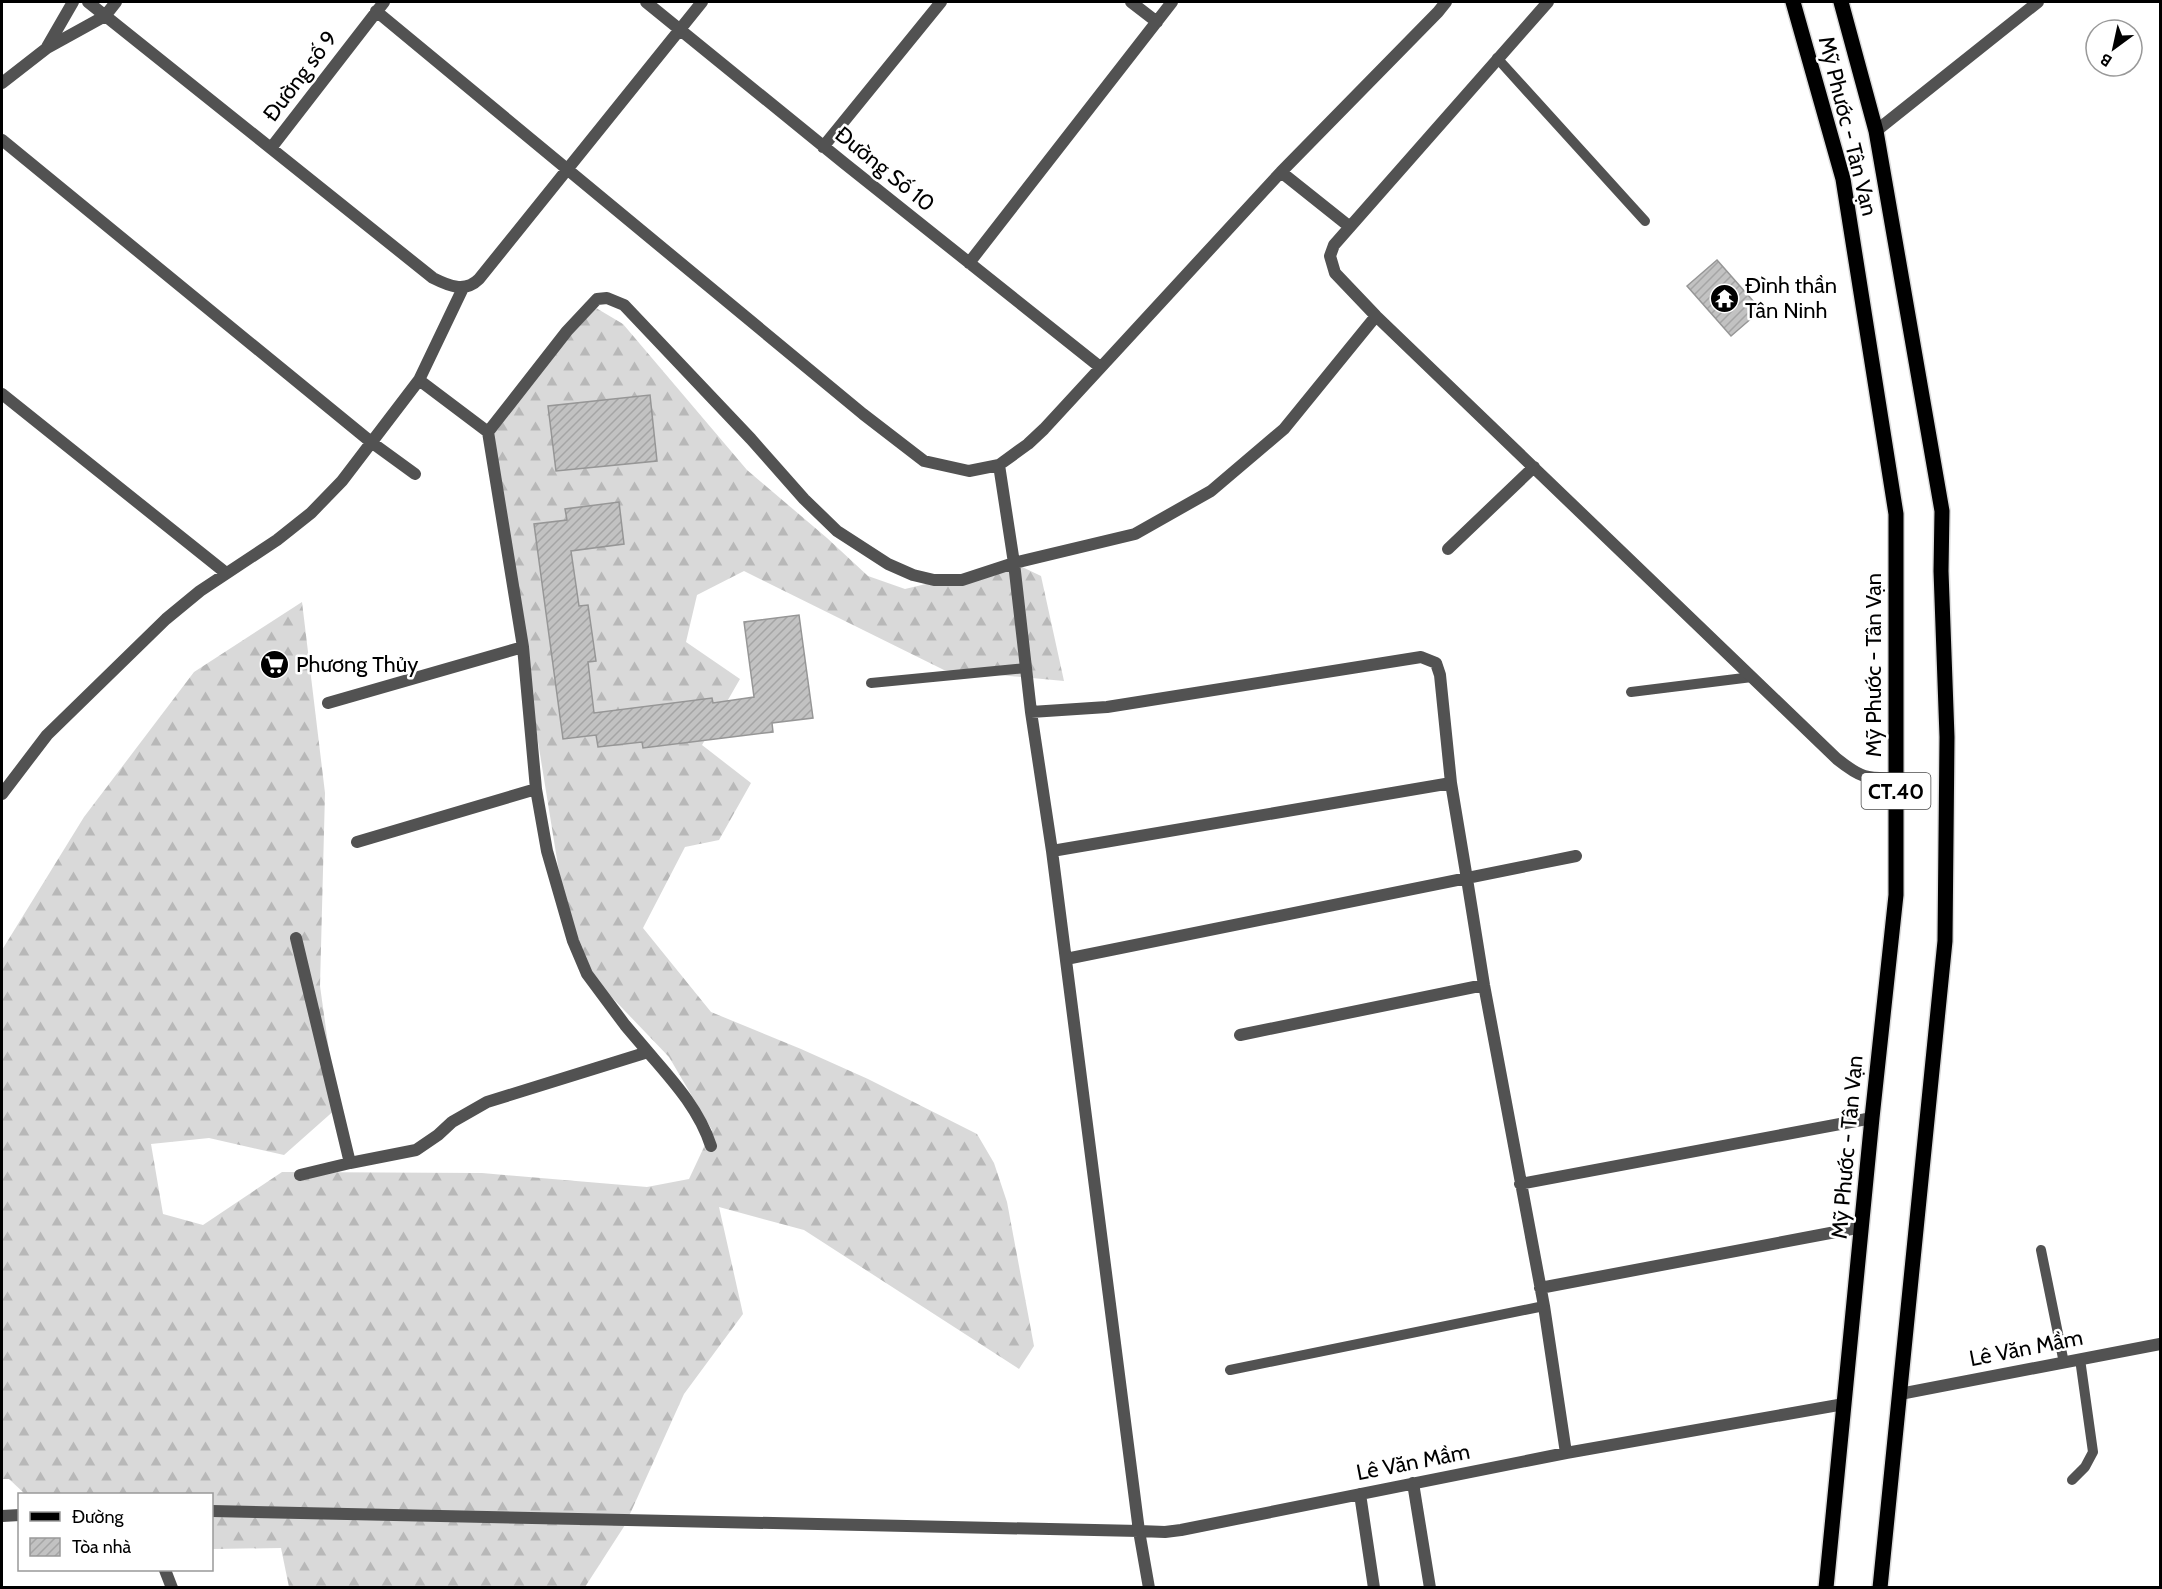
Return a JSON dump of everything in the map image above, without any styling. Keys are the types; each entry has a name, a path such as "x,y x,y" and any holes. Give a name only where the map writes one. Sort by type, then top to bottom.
{"main road":[{"name":"Mỹ Phước - Tân Vạn","path":"1793,2 1843,179 1896,514 1896,895 1826,1587"},
{"name":"Mỹ Phước - Tân Vạn","path":"1841,2 1876,131 1942,511 1941,571 1947,737 1945,941 1880,1587"}],"street":[{"path":"47,48 73,2"},
{"path":"88,2 433,278 446,285 463,288 472,286 479,279 702,2"},
{"path":"2,83 47,48 105,16 116,2"},
{"name":"Đường Số 10","path":"646,2 823,147 1100,367"},
{"path":"823,147 941,2"},
{"path":"1131,2 1157,22"},
{"path":"969,263 1172,2"},
{"path":"380,6 567,170 863,414 924,461 969,471 999,465 1044,429 1281,171 1446,2"},
{"path":"1548,2 1335,245 1330,256 1335,273 1376,316 1837,759 1855,773 1871,779 1896,778"},
{"path":"1876,131 2038,2"},
{"name":"Đường số 9","path":"272,148 380,6"},
{"path":"2,140 371,442 415,474"},
{"path":"1281,171 1350,227"},
{"path":"2,794 47,735 166,619 226,573 277,540 311,513 342,481 419,380 463,288"},
{"path":"488,432 567,331 597,299 607,298 624,305 751,439 804,499 837,531 888,564 913,575 934,580 962,580 1014,563 1135,534 1212,492 1284,429 1376,316"},
{"path":"419,380 488,432 523,647 536,789 547,851 573,941 587,974 625,1025 683,1092 705,1126 711,1146"},
{"path":"2,394 226,573"},
{"path":"999,465 1014,563 1031,712 1052,850 1118,1381 1149,1587"},
{"path":"1448,549 1534,467"},
{"path":"328,703 523,647"},
{"path":"1031,712 1107,707 1421,657 1436,663 1440,675 1451,783 1484,985 1544,1306 1566,1453"},
{"path":"1052,850 1451,783"},
{"path":"357,842 536,789"},
{"path":"1066,959 1576,856"},
{"path":"296,938 350,1163"},
{"path":"1240,1035 1484,985"},
{"path":"300,1175 416,1150 452,1122 487,1102 648,1052"},
{"path":"1520,1184 1872,1118"},
{"path":"1540,1288 1862,1227"},
{"name":"Lê Văn Mầm","path":"1900,1394 2160,1344"},
{"name":"Lê Văn Mầm","path":"213,1511 1165,1532 1566,1453 1844,1404"},
{"path":"1413,1483 1430,1587"},
{"path":"1359,1494 1374,1587"},
{"path":"2,1516 18,1515"},
{"path":"166,1571 172,1587"}],"lane":[{"path":"1497,58 1645,221"},
{"path":"871,683 1026,668"},
{"path":"1631,692 1752,677"},
{"path":"2041,1250 2064,1363"},
{"path":"1230,1371 1544,1306"},
{"path":"2072,1480 2085,1467 2093,1452 2080,1359"}],"green space":[{"path":"586,302 623,324 747,470 868,576 905,589 1014,563 1041,576 1064,681 944,670 744,571 697,595 686,642 740,679 702,745 751,783 719,840 685,847 643,928 711,1012 868,1079 977,1134 994,1163 1007,1202 1034,1346 1019,1369 804,1230 719,1207 743,1314 684,1394 625,1525 585,1587 289,1587 281,1548 213,1549 213,1493 24,1493 9,1479 2,1479 2,950 84,817 194,672 302,602 325,793 320,986 337,1108 284,1155 209,1138 151,1144 163,1214 203,1225 282,1172 482,1173 647,1187 689,1179 712,1130 669,1057 580,964 560,878 488,432"}],"building":[{"name":"Đình thần Tân Ninh","path":"1717,260 1761,310 1731,336 1687,286"},
{"path":"650,395 657,461 556,471 548,406"},
{"path":"619,502 624,544 571,551 579,606 588,605 596,661 588,662 594,713 712,698 713,703 754,697 744,622 799,615 813,718 772,723 773,732 643,748 642,742 598,747 596,735 563,739 534,524 567,520 565,509"}],"place":[{"name":"Đình thần Tân Ninh","path":"1724,298"},
{"name":"Phương Thủy","path":"275,664"}]}
